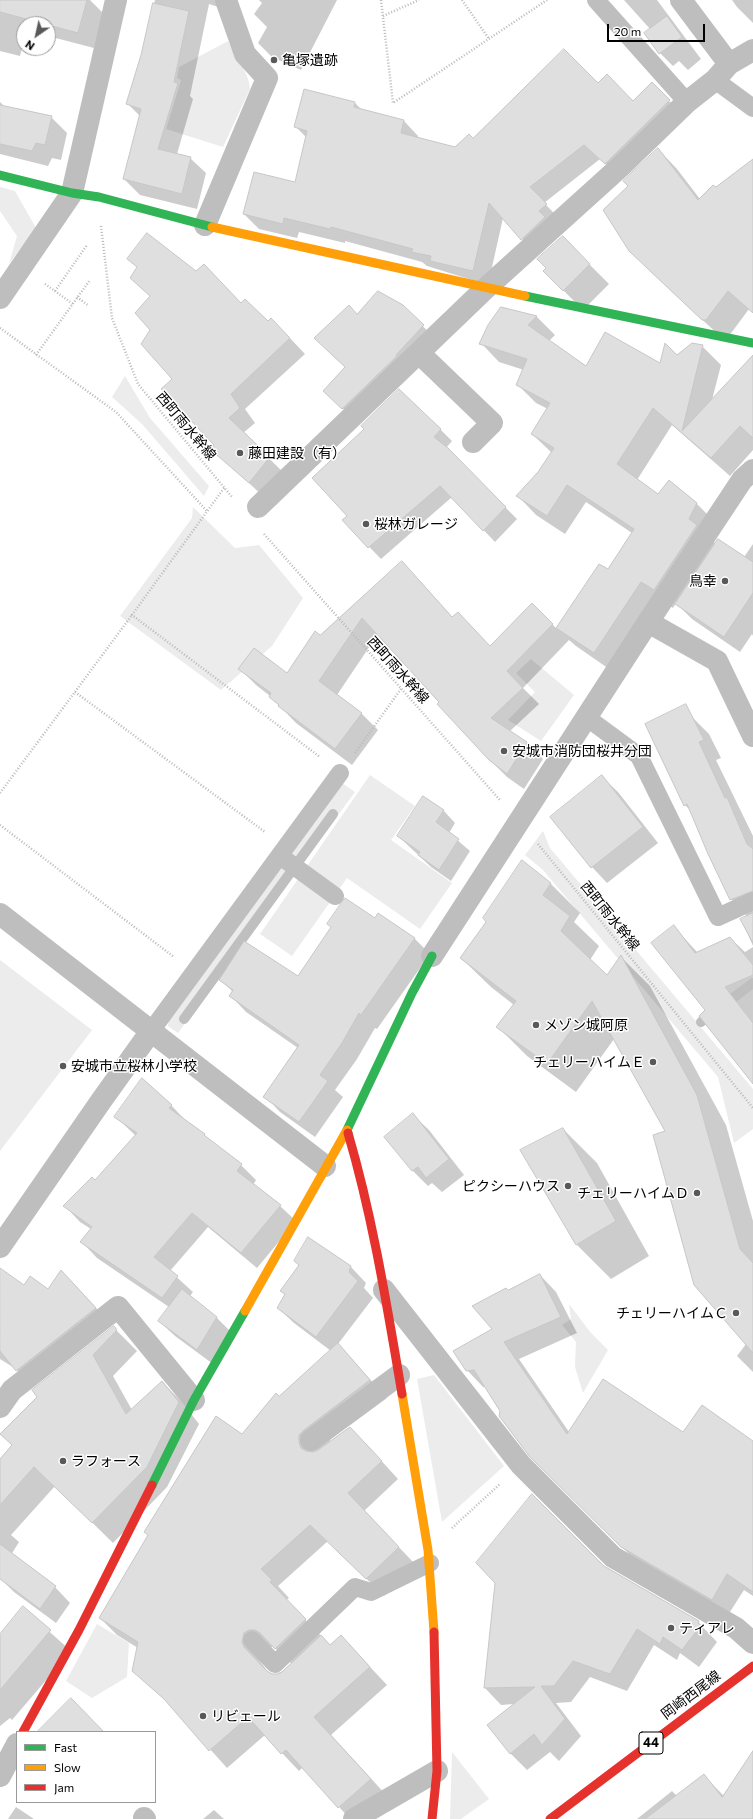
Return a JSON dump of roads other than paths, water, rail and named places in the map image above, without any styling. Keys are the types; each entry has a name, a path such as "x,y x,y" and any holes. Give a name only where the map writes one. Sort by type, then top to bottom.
{"street":[{"path":"0,298 72,193 116,0"},
{"path":"205,225 267,78 245,54 226,0"},
{"path":"681,0 722,72"},
{"path":"258,507 486,288 621,166 687,102 722,72 753,50"},
{"path":"0,175 72,193 99,197 205,225 486,288 753,343"},
{"path":"419,353 492,423 473,442"},
{"path":"25,1731 79,1630 194,1400 325,1166 347,1130 412,993 432,956 648,622 742,480 753,470"},
{"path":"648,622 717,660 753,736"},
{"path":"0,914 325,1166"},
{"path":"0,1247 101,1101 151,1032"},
{"path":"347,1130 362,1180 384,1290 429,1557 434,1630 437,1771 432,1819"},
{"path":"384,1290 521,1465 613,1557 736,1628 753,1643"},
{"path":"0,1407 12,1390 118,1306 194,1400"},
{"path":"312,1440 399,1375"},
{"name":"岡崎西尾線","path":"550,1819 753,1666"},
{"path":"0,1776 16,1746"},
{"path":"354,1819 437,1771"}],"lane":[{"path":"596,0 687,102"},
{"path":"722,72 753,108"},
{"path":"586,717 639,756 718,917 753,901"},
{"path":"151,1032 340,773"},
{"path":"283,852 299,870 335,896"},
{"path":"252,1640 275,1664 355,1587 371,1592 429,1557"}],"waterway":[{"path":"184,1019 333,814"},
{"path":"701,1022 753,983"}],"place":[{"name":"亀塚遺跡","path":"274,60"},
{"name":"藤田建設（有）","path":"240,453"},
{"name":"桜林ガレージ","path":"366,524"},
{"name":"鳥幸","path":"725,581"},
{"name":"安城市消防団桜井分団","path":"504,751"},
{"name":"メゾン城阿原","path":"536,1025"},
{"name":"チェリーハイムＥ","path":"653,1062"},
{"name":"安城市立桜林小学校","path":"63,1066"},
{"name":"ピクシーハウス","path":"568,1186"},
{"name":"チェリーハイムＤ","path":"697,1193"},
{"name":"チェリーハイムＣ","path":"736,1313"},
{"name":"ラフォース","path":"63,1461"},
{"name":"ティアレ","path":"671,1628"},
{"name":"リビェール","path":"203,1716"}]}
